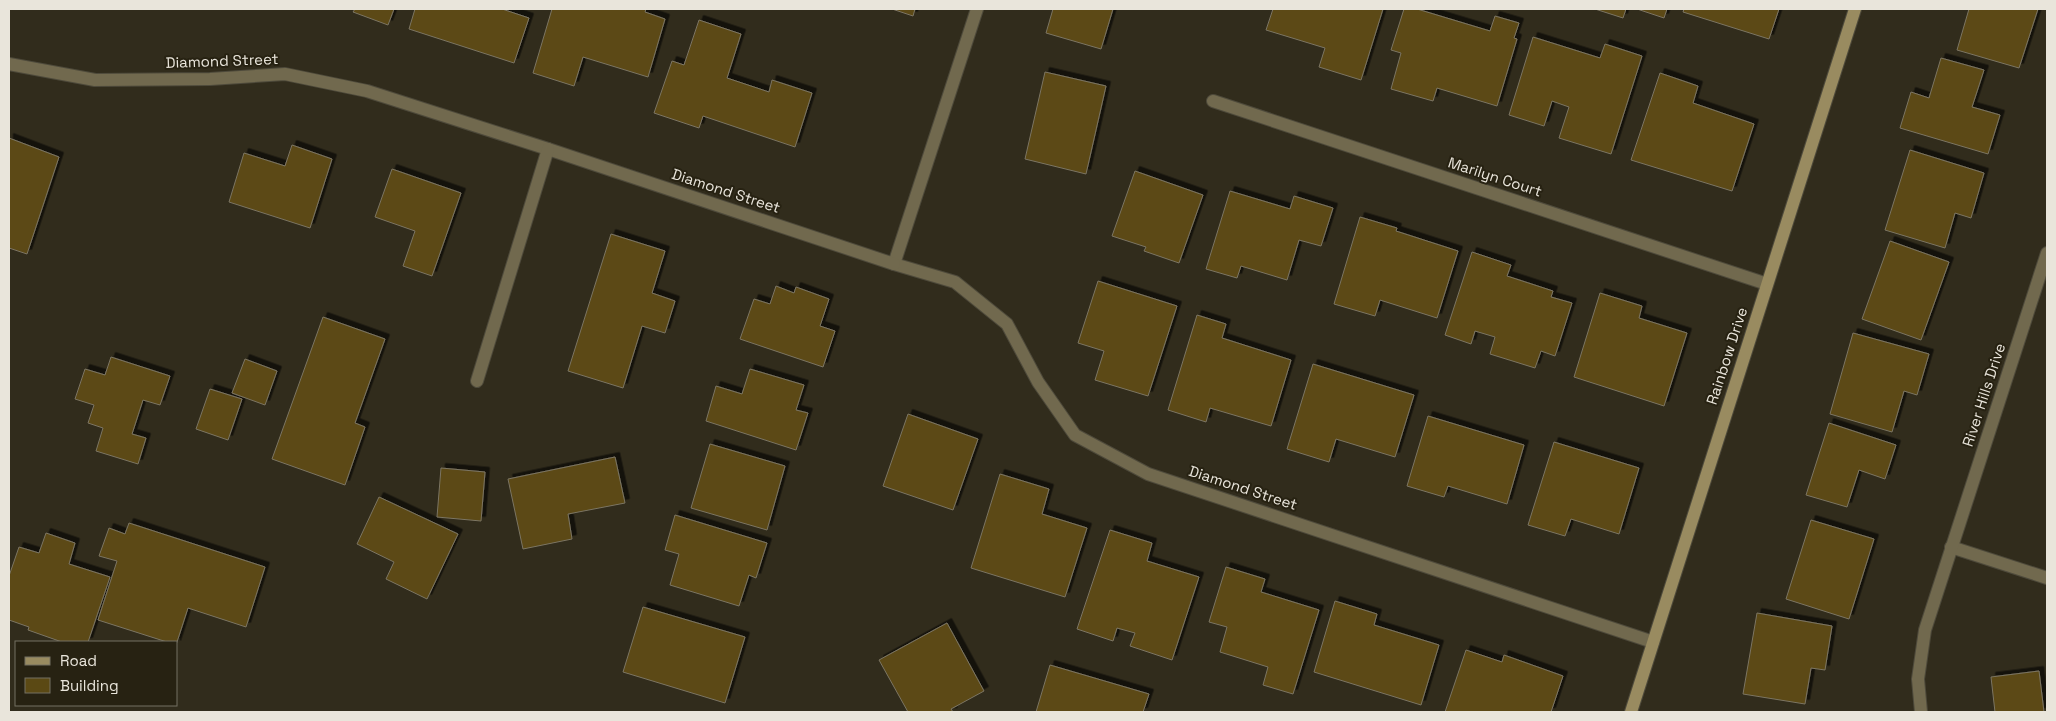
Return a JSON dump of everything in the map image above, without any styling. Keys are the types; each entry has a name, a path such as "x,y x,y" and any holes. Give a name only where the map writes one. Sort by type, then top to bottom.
{"street":[{"path":"894,264 977,9"},
{"name":"Rainbow Drive","path":"1631,712 1855,9"},
{"name":"Diamond Street","path":"9,64 95,80 210,78 285,74 367,91 894,264 955,282 1007,324 1038,382 1075,436 1148,474 1653,642"},
{"name":"Marilyn Court","path":"1213,102 1767,284"},
{"path":"477,381 548,149"},
{"name":"River Hills Drive","path":"1921,712 1918,679 1925,630 2047,253"},
{"path":"1951,548 2047,578"}],"building":[{"path":"355,9 394,9 388,25 353,12"},
{"path":"415,9 502,9 529,18 514,63 409,29"},
{"path":"552,9 646,9 645,12 665,19 648,77 583,57 574,86 533,73"},
{"path":"892,9 915,9 913,16"},
{"path":"1053,9 1113,9 1101,49 1046,33"},
{"path":"1273,9 1383,9 1361,80 1319,67 1325,48 1266,30"},
{"path":"1404,9 1417,9 1490,31 1495,16 1519,23 1514,38 1517,39 1497,106 1437,88 1433,101 1391,89 1401,53 1391,50"},
{"path":"1595,9 1626,9 1623,18"},
{"path":"1637,9 1667,9 1664,18"},
{"path":"1684,9 1779,9 1769,39 1683,12"},
{"path":"1969,9 2038,9 2019,68 1957,50"},
{"path":"699,20 741,34 727,78 769,92 772,80 812,93 795,147 703,116 699,128 654,113 672,61 684,65"},
{"path":"1533,37 1600,58 1605,44 1642,56 1611,154 1559,138 1569,107 1552,101 1544,126 1509,115"},
{"path":"1941,58 1984,70 1972,107 2000,115 1988,154 1900,128 1911,92 1929,98"},
{"path":"1045,72 1106,86 1086,174 1025,159"},
{"path":"1660,73 1698,86 1693,103 1754,124 1732,191 1631,160"},
{"path":"9,138 59,157 27,254 9,248"},
{"path":"292,145 332,159 310,228 229,202 244,153 285,166"},
{"path":"1910,150 1984,173 1971,218 1955,213 1945,248 1885,230"},
{"path":"392,169 461,193 432,276 403,266 415,231 375,217"},
{"path":"1135,171 1203,195 1179,263 1144,251 1146,247 1112,236"},
{"path":"1230,191 1290,209 1294,196 1333,208 1321,246 1299,240 1287,280 1241,266 1237,278 1206,269"},
{"path":"1360,217 1397,228 1396,231 1458,251 1437,318 1380,300 1375,316 1334,304"},
{"path":"611,234 665,251 652,293 675,301 665,333 642,326 623,388 568,371"},
{"path":"1890,241 1949,262 1921,340 1862,319"},
{"path":"1472,252 1511,265 1507,276 1553,291 1551,297 1572,303 1555,356 1541,351 1535,368 1490,354 1495,337 1475,331 1471,344 1445,335"},
{"path":"1098,281 1177,306 1148,396 1095,380 1104,351 1078,343"},
{"path":"776,286 794,293 796,287 829,299 820,326 835,331 823,367 740,339 754,299 770,304"},
{"path":"1600,293 1642,306 1639,318 1687,333 1664,406 1574,377"},
{"path":"1197,315 1226,324 1222,338 1291,360 1271,426 1210,408 1206,422 1168,410"},
{"path":"323,317 385,339 355,423 365,427 345,485 272,459"},
{"path":"1853,333 1929,354 1917,395 1904,391 1892,432 1830,414"},
{"path":"111,357 170,376 160,405 143,400 132,434 146,438 138,464 96,451 103,428 88,423 94,405 75,399 85,369 105,375"},
{"path":"245,359 277,371 265,405 232,393"},
{"path":"1313,364 1414,395 1395,457 1336,439 1329,462 1287,449"},
{"path":"750,369 804,385 796,410 808,413 796,450 706,421 716,386 742,394"},
{"path":"210,389 242,399 228,440 196,429"},
{"path":"908,414 978,439 953,510 883,486"},
{"path":"1428,416 1524,445 1507,504 1448,486 1444,497 1407,486"},
{"path":"1829,423 1896,445 1885,479 1859,470 1847,507 1806,495"},
{"path":"1554,442 1639,468 1619,534 1571,519 1565,536 1528,525"},
{"path":"710,444 785,466 767,530 691,508"},
{"path":"615,457 625,503 568,514 572,539 523,549 508,479"},
{"path":"441,468 485,472 481,521 437,517"},
{"path":"1000,474 1049,489 1042,514 1087,528 1065,597 971,568"},
{"path":"379,497 458,534 427,599 386,579 394,562 357,544"},
{"path":"675,515 767,543 756,578 749,575 739,606 670,585 679,554 665,550"},
{"path":"1811,520 1874,539 1849,619 1786,599"},
{"path":"129,523 265,567 246,627 188,608 177,641 164,641 98,620 117,561 99,556 109,528 125,534"},
{"path":"1110,530 1152,543 1147,561 1199,577 1172,660 1130,646 1135,633 1117,628 1113,641 1077,629"},
{"path":"46,533 75,543 69,564 110,577 88,641 59,641 28,630 29,627 9,620 9,576 19,547 39,553"},
{"path":"1226,567 1265,579 1261,592 1319,610 1293,694 1263,685 1268,667 1220,652 1227,627 1209,622"},
{"path":"1335,601 1377,614 1374,625 1439,645 1421,705 1314,672"},
{"path":"643,607 745,637 725,703 623,672"},
{"path":"1757,613 1832,626 1825,670 1811,668 1805,704 1743,694"},
{"path":"947,623 984,691 951,709 953,712 908,712 879,660"},
{"path":"1466,650 1502,662 1504,655 1563,676 1551,712 1445,712"},
{"path":"1050,665 1149,694 1143,712 1036,712"},
{"path":"2039,671 2044,712 1995,712 1991,677"}]}
